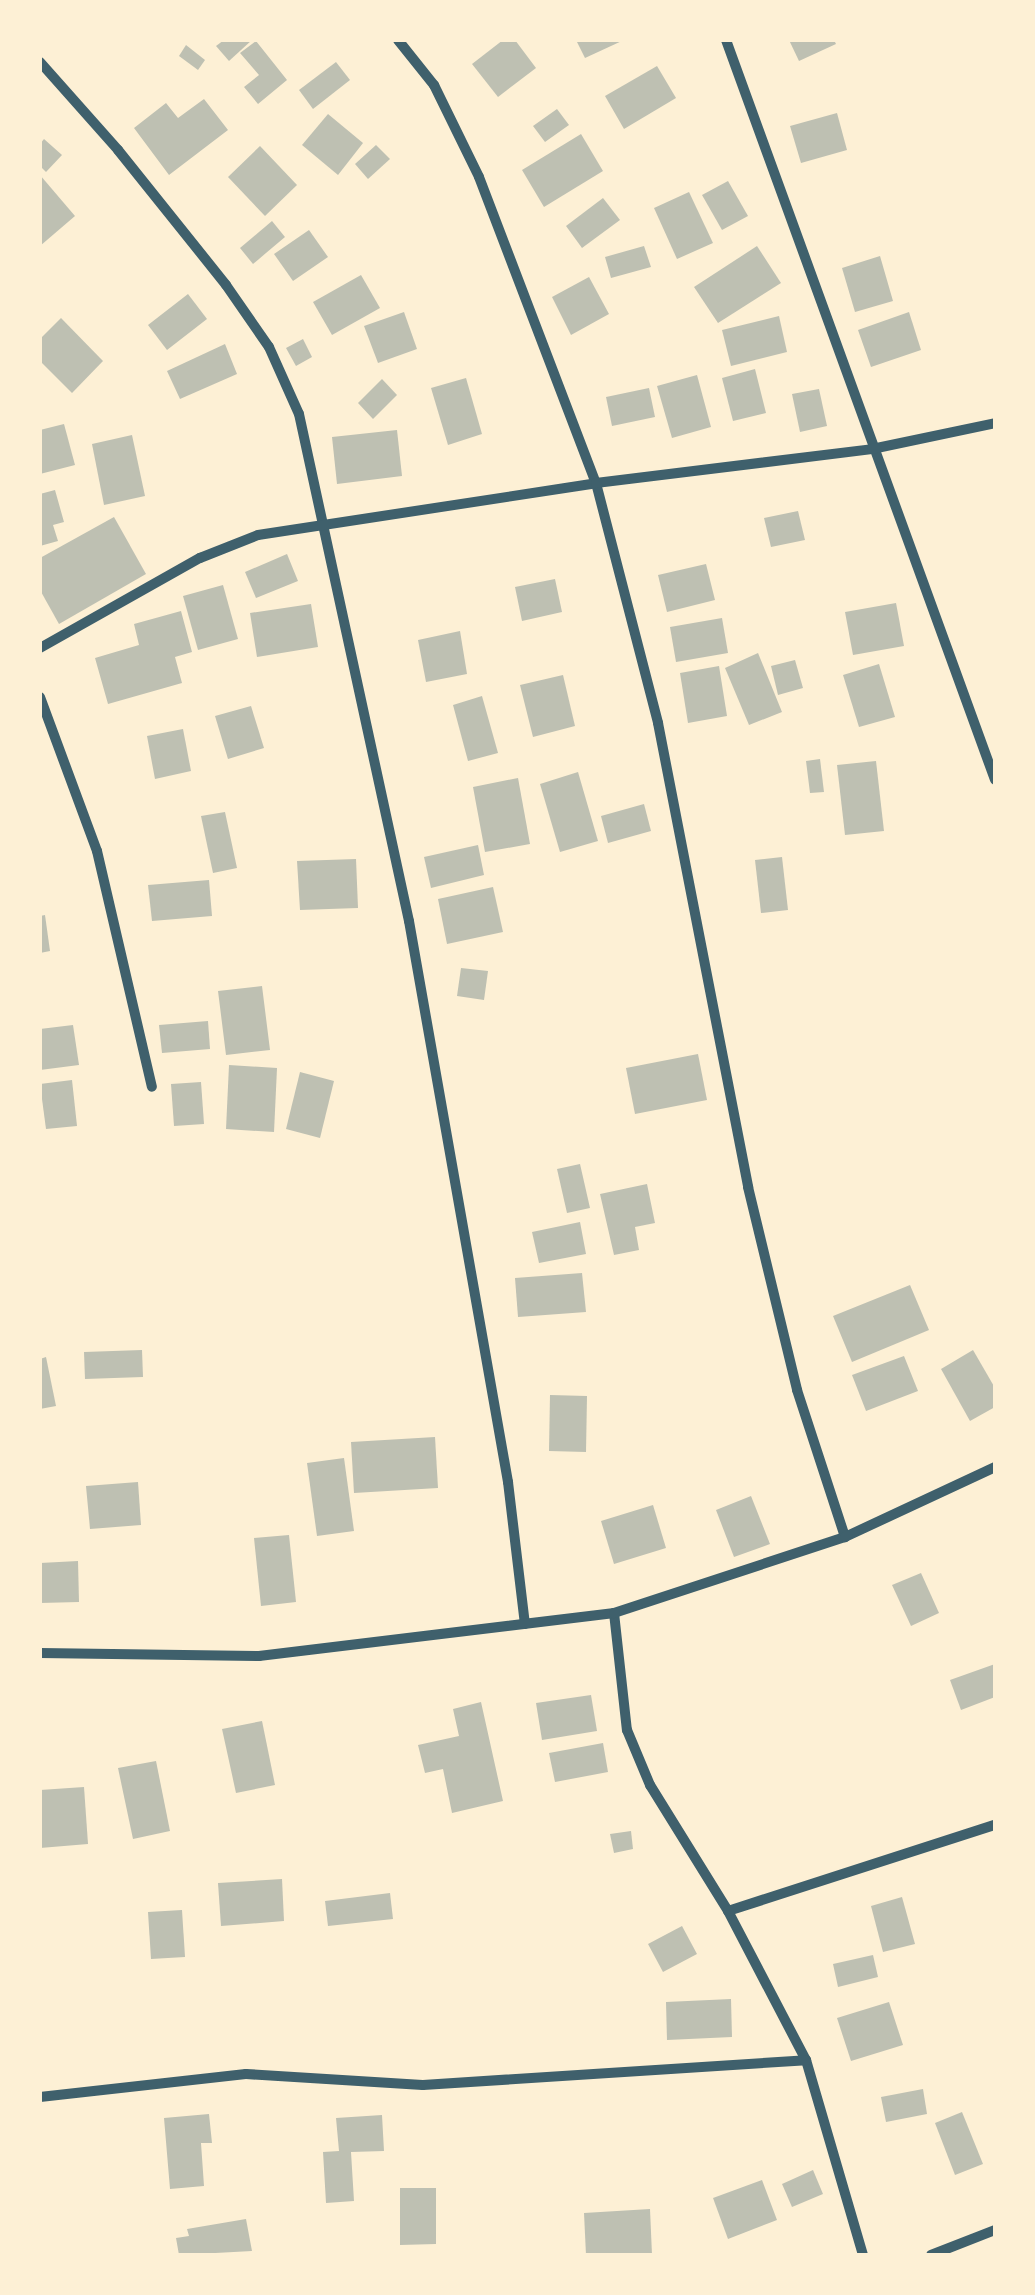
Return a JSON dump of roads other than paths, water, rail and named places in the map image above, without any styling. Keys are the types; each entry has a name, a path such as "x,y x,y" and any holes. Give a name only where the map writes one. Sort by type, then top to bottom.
{"street":[{"path":"398,40 434,85 479,177 596,483 658,723 748,1187 797,1390 845,1537"},
{"path":"726,40 995,780"},
{"path":"40,62 118,150 226,285 269,347 299,414 409,921 508,1482 525,1624"},
{"path":"40,648 200,558 258,535 321,522 596,483 872,449 995,423"},
{"path":"40,697 96,851 152,1087"},
{"path":"40,1653 259,1656 614,1613 845,1537 995,1467"},
{"path":"614,1613 626,1730 650,1785 728,1911 806,2060 864,2255"},
{"path":"728,1911 995,1826"},
{"path":"40,2097 246,2074 423,2085 806,2060"},
{"path":"931,2255 995,2230"}]}
